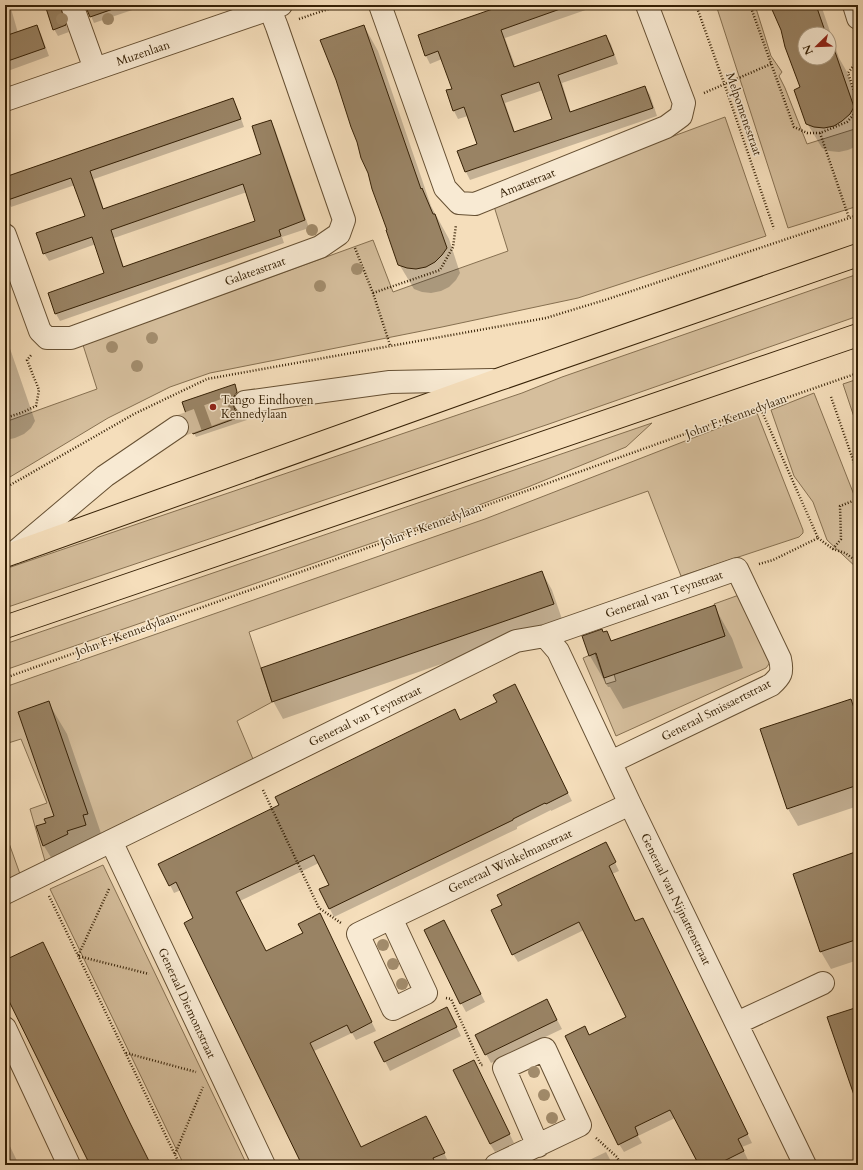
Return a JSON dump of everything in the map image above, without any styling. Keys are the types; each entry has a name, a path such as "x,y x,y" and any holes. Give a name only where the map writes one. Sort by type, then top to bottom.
{"main road":[{"path":"10,555 497,380 858,255"},
{"path":"5,627 858,335"}],"street":[{"path":"72,5 95,70"},
{"path":"380,5 445,188 459,203"},
{"name":"Amatastraat","path":"459,203 475,204 666,127 681,116 684,102 647,5"},
{"path":"854,5 858,18"},
{"path":"278,6 277,27 344,220"},
{"name":"Muzenlaan","path":"5,100 278,6"},
{"name":"Galateastraat","path":"47,338 71,338 320,247 339,234 344,220"},
{"path":"5,235 40,331 47,338"},
{"path":"245,402 390,382 497,380"},
{"path":"10,555 105,476 177,427"},
{"name":"Generaal van Teynstraat","path":"5,893 516,641 545,636 737,569"},
{"name":"Generaal Smissaertstraat","path":"611,762 770,685 779,677 782,668 780,659 737,569"},
{"name":"Generaal van Nijnattenstraat","path":"545,636 558,651 630,804 805,1165"},
{"name":"Generaal Winkelmanstraat","path":"358,934 630,804"},
{"name":"Generaal Diemontstraat","path":"111,841 177,981 213,1073 264,1165"},
{"path":"358,934 392,1010 426,993 391,918"},
{"path":"737,1023 823,983"},
{"path":"5,1028 69,1165"},
{"path":"496,1165 538,1146 580,1125 545,1049 504,1068 538,1146"}],"path":[{"path":"750,5 794,127 807,133 820,133 847,122 858,110"},
{"name":"Melpomenestraat","path":"696,6 774,229"},
{"path":"858,60 848,73 858,103"},
{"path":"724,83 771,64"},
{"path":"820,133 849,218"},
{"path":"373,293 440,270 453,247 459,203"},
{"path":"5,488 134,414 207,379 546,318 608,299 858,215"},
{"path":"344,220 373,293 390,345"},
{"path":"5,418 21,414 36,406 39,390 27,360 47,338"},
{"name":"John F. Kennedylaan","path":"5,678 858,373"},
{"path":"831,398 858,474"},
{"path":"760,407 818,538 833,549 845,553 858,562"},
{"path":"833,549 841,539 840,506 858,498"},
{"path":"737,569 774,560 818,538"},
{"path":"254,771 319,908 358,934"},
{"path":"78,956 121,864"},
{"path":"39,876 180,1165"},
{"path":"78,956 177,981"},
{"path":"426,993 451,999 481,1065 504,1068"},
{"path":"126,1053 213,1073 175,1155"},
{"path":"580,1125 617,1157 621,1165"}],"shaded area":[{"path":"716,5 755,5 771,56 782,72 779,76 807,144 858,128 858,206 788,228"},
{"path":"725,117 766,236 578,298 442,327 210,373 170,387 108,418 5,480 5,422 97,389 83,345 373,240 393,292 508,251 493,203"},
{"path":"858,274 858,316 549,424 5,608 5,569 522,393 562,377"},
{"path":"858,379 858,429 843,384"},
{"path":"814,393 858,505 858,569 827,540 813,502 794,476 771,410"},
{"path":"757,413 803,530 803,533 799,537 681,576 648,491 249,632 272,702 237,721 253,759 45,861 30,809 47,803 21,739 5,744 5,687 485,519"},
{"path":"652,423 626,447 528,487 430,523 5,670 5,644"},
{"path":"739,595 770,659 766,668 616,736 583,658 595,653 606,684 616,681 614,674 725,636 714,604"},
{"path":"5,832 20,874 5,882"},
{"path":"103,865 247,1165 184,1165 50,889"}],"building":[{"path":"45,5 60,5 66,25 53,30"},
{"path":"85,5 116,5 116,8 90,17"},
{"path":"504,5 563,5 563,8 501,30 514,67 606,35 614,55 558,75 570,112 645,86 653,108 465,172 457,151 477,144 464,107 453,111 446,90 452,89 438,51 425,56 418,35","holes":["539,82 552,119 514,132 501,95"]},
{"path":"770,5 816,5 823,26 797,26 797,66 837,66 837,58 854,107 850,114 834,126 824,128 806,124 794,90 800,87 785,47 781,30"},
{"path":"37,25 45,48 5,62 5,36"},
{"path":"364,25 421,189 422,188 433,214 435,214 447,248 435,262 426,267 416,269 398,265 336,80 320,40"},
{"path":"233,98 241,119 90,171 103,209 261,154 252,126 271,120 305,220 279,230 281,236 55,314 48,293 104,273 92,237 43,254 36,233 85,216 71,178 5,201 5,177","holes":["243,184 255,221 123,267 111,230"]},
{"path":"235,384 237,392 233,398 233,404 235,410 245,415 193,434 182,402"},
{"path":"542,571 554,604 272,702 261,668"},
{"path":"715,605 725,636 604,678 596,653 589,656 582,636 602,629 603,632 607,631 611,641"},
{"path":"515,684 568,793 329,909 319,889 329,885 314,855 236,892 266,951 303,933 298,924 320,913 372,1022 351,1033 347,1025 310,1043 361,1147 426,1116 445,1153 433,1158 436,1165 302,1165 184,923 193,918 176,882 169,886 158,864 279,805 275,797 455,709 460,720 497,702 493,695"},
{"path":"851,699 858,720 858,785 787,809 760,729"},
{"path":"49,701 88,814 83,815 86,825 67,831 68,834 43,846 36,826 46,823 44,819 54,816 18,712"},
{"path":"606,842 616,862 609,866 635,921 643,918 748,1134 738,1139 744,1151 716,1165 699,1165 670,1110 635,1127 638,1135 618,1145 565,1036 585,1026 589,1035 626,1017 579,922 512,955 491,910 502,905 497,895"},
{"path":"858,851 858,939 820,952 793,874"},
{"path":"444,920 481,994 460,1004 424,930"},
{"path":"43,942 151,1165 90,1165 5,993 5,960"},
{"path":"547,999 557,1020 485,1055 475,1035"},
{"path":"447,1007 457,1027 384,1062 374,1042"},
{"path":"858,1007 858,1098 855,1098 827,1017"},
{"path":"474,1060 510,1134 490,1144 453,1070"}],"tunnel":[{"path":"177,427 245,402"}],"place":[{"name":"Tango Eindhoven Kennedylaan","path":"213,407"}]}
